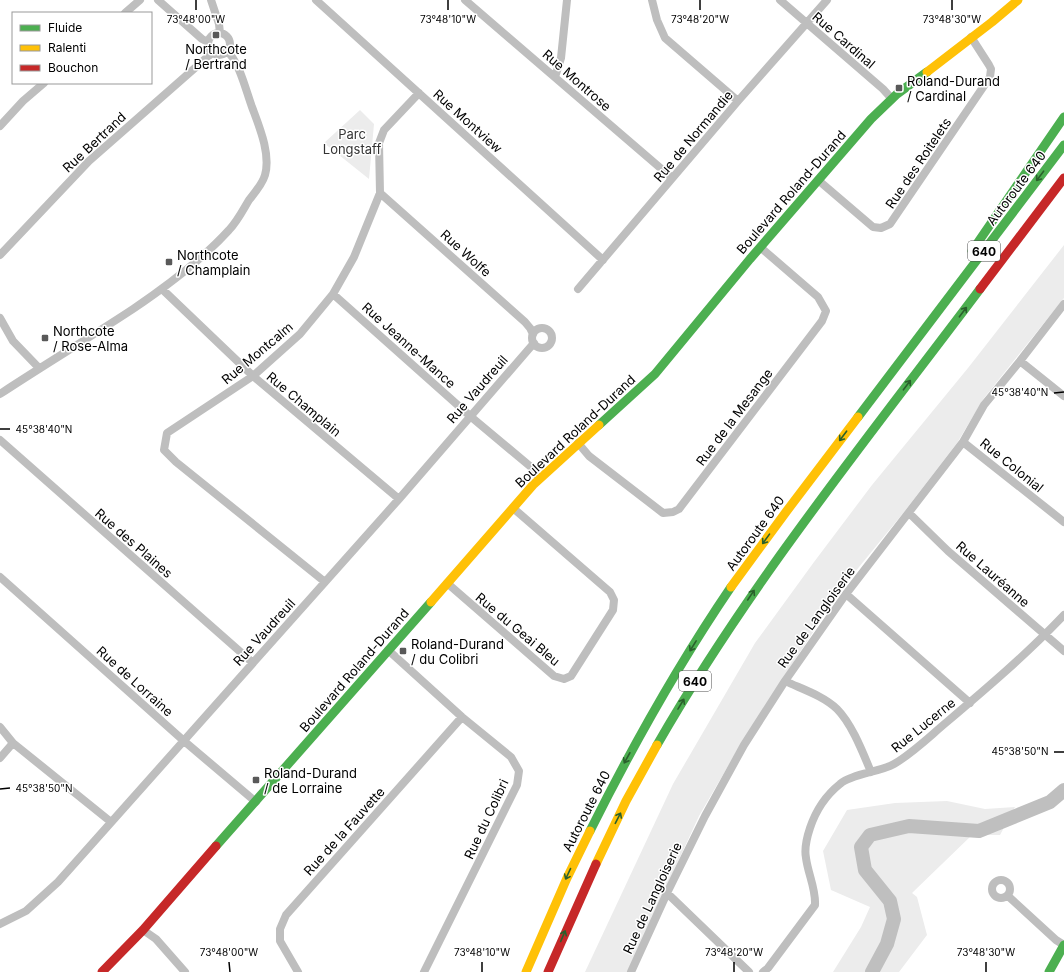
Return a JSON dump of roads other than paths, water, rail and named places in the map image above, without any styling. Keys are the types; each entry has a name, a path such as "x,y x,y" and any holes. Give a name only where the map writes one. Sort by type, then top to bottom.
{"main road":[{"name":"Boulevard Roland-Durand","path":"102,972 143,930 539,478 655,374 760,247 871,119 892,99 1018,0"},
{"path":"904,356 997,213 1064,117"},
{"name":"Autoroute 640","path":"526,972 559,895 597,815 638,739 676,674 717,610 760,547 1064,145"},
{"name":"640","path":"548,972 584,890 627,801 660,740 702,670 775,561 1064,178"},
{"path":"975,296 1054,207"},
{"path":"1049,972 1064,945"}],"street":[{"path":"125,12 140,0"},
{"path":"158,0 202,39 208,42"},
{"path":"211,0 220,24 220,33"},
{"name":"Rue Montview","path":"316,0 603,260"},
{"name":"Rue Montrose","path":"465,0 672,178"},
{"path":"555,77 561,58 567,0"},
{"path":"652,0 657,20 665,38 738,101"},
{"name":"Rue Cardinal","path":"780,0 877,84 892,99"},
{"name":"Rue de Normandie","path":"578,289 738,101 827,0"},
{"path":"220,33 226,35 230,40 228,52 223,56 212,53 208,47 208,42 212,35 220,33"},
{"name":"Rue des Roitelets","path":"818,180 873,227 881,228 890,224 990,77 991,69 971,37"},
{"path":"0,394 39,368 88,339 162,290 190,268 230,230 265,175 266,157 261,132 233,58 228,52"},
{"name":"Rue Bertrand","path":"0,254 89,161 212,53"},
{"path":"0,126 22,101 43,84"},
{"name":"Rue Montcalm","path":"325,582 176,462 164,450 167,432 253,376 300,334 333,294 354,257 380,193 379,143 384,130 419,93"},
{"name":"Rue Wolfe","path":"380,193 525,322 533,334"},
{"name":"Rue de la Mesange","path":"578,443 589,456 663,513 672,512 679,509 822,321 826,311 818,297 760,247"},
{"name":"Rue Champlain","path":"162,290 253,376 399,499"},
{"name":"Rue Jeanne-Mance","path":"333,294 470,416 531,467 539,478"},
{"name":"Rue de Langloiserie","path":"631,972 667,893 705,816 744,745 785,681 846,594 964,442 984,405 1064,304"},
{"path":"0,318 13,341 39,368"},
{"path":"543,328 549,331 552,338 549,345 545,347 537,346 534,343 533,334 537,329 543,328"},
{"name":"Rue Vaudreuil","path":"0,924 26,911 58,882 399,499 534,343"},
{"path":"1020,361 1064,396"},
{"name":"Rue des Plaines","path":"0,440 253,663"},
{"name":"Rue Colonial","path":"964,442 1064,522"},
{"name":"Rue du Geai Bleu","path":"447,583 554,676 564,679 571,676 613,610 614,600 610,592 513,508"},
{"name":"Rue Lauréanne","path":"909,514 948,551 1064,651"},
{"name":"Rue de Lorraine","path":"0,577 184,741 256,802"},
{"path":"846,594 970,703"},
{"name":"Rue Lucerne","path":"763,972 768,968 815,905 813,884 805,857 806,843 810,828 818,809 827,796 842,782 892,765 910,753 970,703 1064,615"},
{"name":"Rue du Colibri","path":"388,650 462,717 511,757 518,771 517,785 424,972"},
{"path":"785,681 823,699 837,709 860,746 871,772"},
{"name":"Rue de la Fauvette","path":"298,972 280,940 280,929 286,915 462,717"},
{"path":"0,727 13,743 111,822"},
{"path":"0,758 13,743"},
{"path":"667,893 749,972"},
{"path":"1008,896 1056,940 1064,945"},
{"path":"143,930 156,939 185,972"}],"waterway":[{"path":"872,972 887,944 894,919 890,901 865,870 861,847 870,835 909,826 979,831 1050,802 1064,790"}],"place":[{"name":"Northcote / Bertrand","path":"216,35"},
{"name":"Roland-Durand / Cardinal","path":"899,88"},
{"name":"Northcote / Champlain","path":"169,262"},
{"name":"Northcote / Rose-Alma","path":"45,338"},
{"name":"Roland-Durand / du Colibri","path":"403,651"},
{"name":"Roland-Durand / de Lorraine","path":"256,780"}],"park label":[{"name":"Parc Longstaff","path":"352,142"}]}
